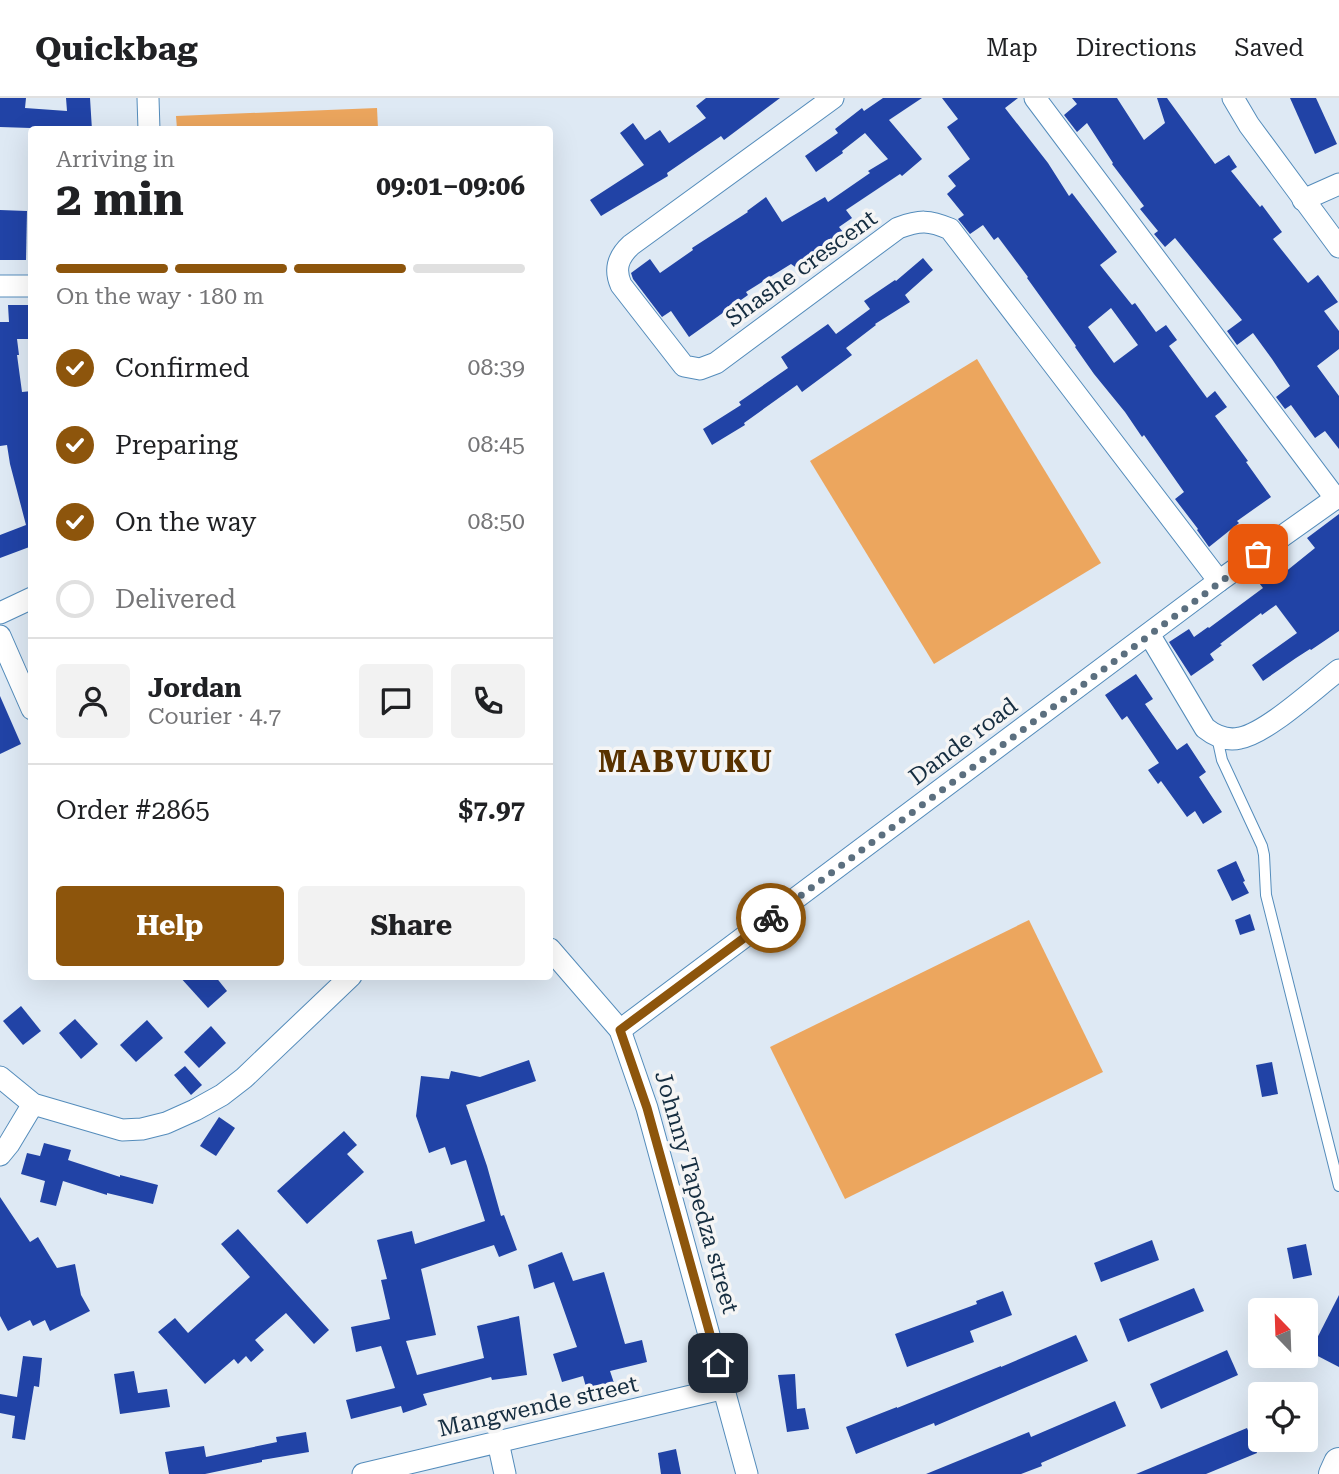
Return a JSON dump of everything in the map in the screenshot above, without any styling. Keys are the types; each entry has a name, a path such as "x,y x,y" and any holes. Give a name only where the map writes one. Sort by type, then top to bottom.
{"street":[{"path":"148,98 149,126"},
{"name":"Shashe crescent","path":"833,98 810,106 624,251 616,270 621,285 684,366 701,369 716,363 898,228 919,221 942,225 950,229 1219,581"},
{"path":"1035,98 1337,497"},
{"path":"1233,98 1339,247"},
{"path":"1303,200 1339,184"},
{"path":"0,286 28,286"},
{"name":"Dande road","path":"620,1030 1219,581 1337,497"},
{"path":"0,613 28,600"},
{"path":"1149,634 1205,728 1217,737 1240,738 1258,730 1339,670"},
{"path":"0,636 28,700"},
{"name":"Johnny Tapedza street","path":"553,952 620,1030 647,1108 747,1474"},
{"path":"0,1077 33,1104 122,1129 142,1129 166,1123 222,1095 244,1078 347,980"},
{"path":"0,1155 33,1104"},
{"name":"Mangwende street","path":"363,1474 724,1388"},
{"path":"498,1442 505,1474"},
{"path":"1334,1474 1339,1464"}],"lane":[{"path":"1217,737 1222,760 1264,855 1266,895 1339,1186"}],"shaded area":[{"path":"377,108 378,126 177,126 176,116"},
{"path":"977,359 1101,563 934,664 810,461"},
{"path":"1029,920 1103,1072 845,1199 770,1047"}],"building":[{"path":"0,98 26,98 25,108 67,111 66,98 90,98 92,126 0,127"},
{"path":"706,98 780,98 724,140 721,136 667,173 668,176 601,216 590,200 644,165 620,133 633,123 645,140 660,130 669,143 706,118 696,106"},
{"path":"883,98 922,98 889,120 922,159 902,176 900,174 846,210 852,218 839,227 850,241 832,255 829,251 801,271 791,264 746,292 748,295 689,337 671,311 662,317 631,273 650,259 660,273 766,197 782,222 825,197 828,202 870,173 868,171 888,159 865,133 816,172 805,156 838,133 835,129 862,108 864,111"},
{"path":"942,98 1018,98 1005,108 1048,163 1069,196 1072,193 1117,252 1100,265 1132,305 1135,303 1156,332 1166,325 1177,340 1169,346 1207,398 1215,391 1227,407 1215,416 1271,497 1237,521 1239,523 1209,547 1175,499 1184,492 1144,435 1142,437 1094,374 998,237 994,240 983,225 970,234 958,219 964,215 947,194 956,186 948,176 970,159 947,127 958,119","holes":["1111,308 1138,345 1114,363 1088,327"]},
{"path":"1072,98 1117,98 1144,140 1165,123 1157,98 1167,98 1215,164 1229,155 1237,167 1231,171 1282,232 1273,239 1308,283 1318,275 1338,302 1324,311 1339,331 1339,349 1317,366 1339,396 1339,449 1325,431 1315,438 1291,405 1285,409 1276,397 1290,386 1272,359 1253,333 1237,345 1227,331 1242,320 1175,238 1165,247 1154,234 1158,231 1140,209 1144,206 1112,164 1087,123 1077,132 1064,115 1077,104"},
{"path":"1290,98 1316,98 1337,144 1315,154"},
{"path":"0,210 27,211 26,260 0,260"},
{"path":"923,258 933,270 905,295 910,302 875,324 846,348 852,355 802,392 797,385 744,423 745,425 712,445 703,429 741,405 739,402 788,368 781,357 828,324 836,334 870,309 864,301 896,281"},
{"path":"8,305 28,305 28,339 17,339 17,355 22,392 28,391 28,548 0,558 0,535 26,525 7,445 0,446 0,322 9,322"},
{"path":"1339,514 1339,631 1263,681 1252,665 1297,633 1276,605 1220,644 1222,645 1210,654 1214,660 1191,676 1169,642 1189,629 1194,637 1263,588 1252,574 1268,562 1279,577 1315,548 1307,538"},
{"path":"1136,674 1153,699 1145,704 1177,750 1187,743 1206,772 1199,777 1222,812 1203,824 1195,811 1187,817 1161,781 1158,784 1148,770 1159,763 1127,716 1122,720 1105,695"},
{"path":"0,696 21,744 0,754"},
{"path":"1236,861 1249,893 1232,901 1217,870"},
{"path":"1250,914 1255,930 1240,935 1235,920"},
{"path":"183,980 218,980 227,991 208,1008"},
{"path":"21,1006 41,1031 23,1045 3,1021"},
{"path":"75,1019 98,1044 81,1059 59,1033"},
{"path":"147,1020 163,1038 136,1062 120,1045"},
{"path":"211,1026 226,1043 199,1068 184,1052"},
{"path":"529,1060 536,1081 466,1105 501,1216 504,1215 517,1250 499,1257 494,1245 421,1269 436,1335 406,1341 417,1375 484,1358 477,1326 519,1316 527,1375 492,1380 491,1377 423,1394 427,1405 403,1413 401,1406 351,1419 346,1400 395,1388 381,1346 356,1352 351,1327 390,1319 381,1280 387,1279 377,1240 412,1231 415,1244 485,1221 466,1160 451,1165 445,1147 429,1153 416,1116 421,1076 449,1079 451,1071 480,1077"},
{"path":"1272,1062 1278,1094 1262,1097 1256,1065"},
{"path":"185,1066 202,1085 191,1095 174,1075"},
{"path":"219,1117 235,1128 216,1156 200,1146"},
{"path":"344,1131 357,1145 347,1154 364,1172 307,1224 277,1191"},
{"path":"44,1143 71,1150 68,1160 120,1177 158,1185 153,1204 107,1195 63,1181 56,1206 40,1202 45,1181 21,1174 27,1153 40,1156"},
{"path":"0,1197 30,1242 38,1237 57,1268 75,1264 81,1295 90,1311 50,1331 45,1320 33,1326 30,1320 8,1331 0,1316"},
{"path":"238,1229 329,1330 314,1344 286,1313 255,1340 264,1350 251,1362 246,1356 238,1364 234,1359 205,1384 158,1332 175,1318 188,1333 250,1277 221,1244"},
{"path":"1152,1240 1159,1260 1101,1282 1094,1263"},
{"path":"1306,1244 1312,1275 1293,1279 1287,1248"},
{"path":"562,1252 573,1281 604,1272 625,1344 642,1340 647,1362 610,1371 614,1383 587,1391 583,1376 562,1382 553,1354 577,1347 554,1282 534,1289 528,1265"},
{"path":"1194,1288 1204,1311 1128,1342 1119,1319"},
{"path":"1003,1291 1012,1315 970,1331 974,1342 907,1367 895,1334 977,1304 976,1301"},
{"path":"1339,1295 1339,1367 1318,1356 1318,1336"},
{"path":"1076,1335 1088,1361 935,1426 934,1423 856,1454 846,1427"},
{"path":"1227,1350 1238,1375 1161,1409 1150,1384"},
{"path":"23,1356 42,1358 39,1387 34,1386 25,1440 12,1438 15,1416 0,1413 0,1394 17,1397"},
{"path":"134,1371 138,1393 167,1389 170,1407 120,1414 114,1374"},
{"path":"795,1374 797,1409 805,1408 809,1429 787,1432 778,1375"},
{"path":"1115,1401 1126,1426 1041,1463 1042,1466 1021,1474 926,1474 1029,1432 1031,1437"},
{"path":"1247,1428 1248,1452 1257,1453 1206,1474 1136,1474"},
{"path":"306,1432 309,1452 205,1474 169,1474 165,1452 204,1446 206,1457 277,1442 276,1437"},
{"path":"676,1449 681,1474 661,1474 658,1453"}],"way so far":[{"path":"771,918 1258,554"}],"district":[{"name":"MABVUKU","path":"686,762"}],"route":[{"path":"718,1363 647,1108 620,1030 771,918"}]}
